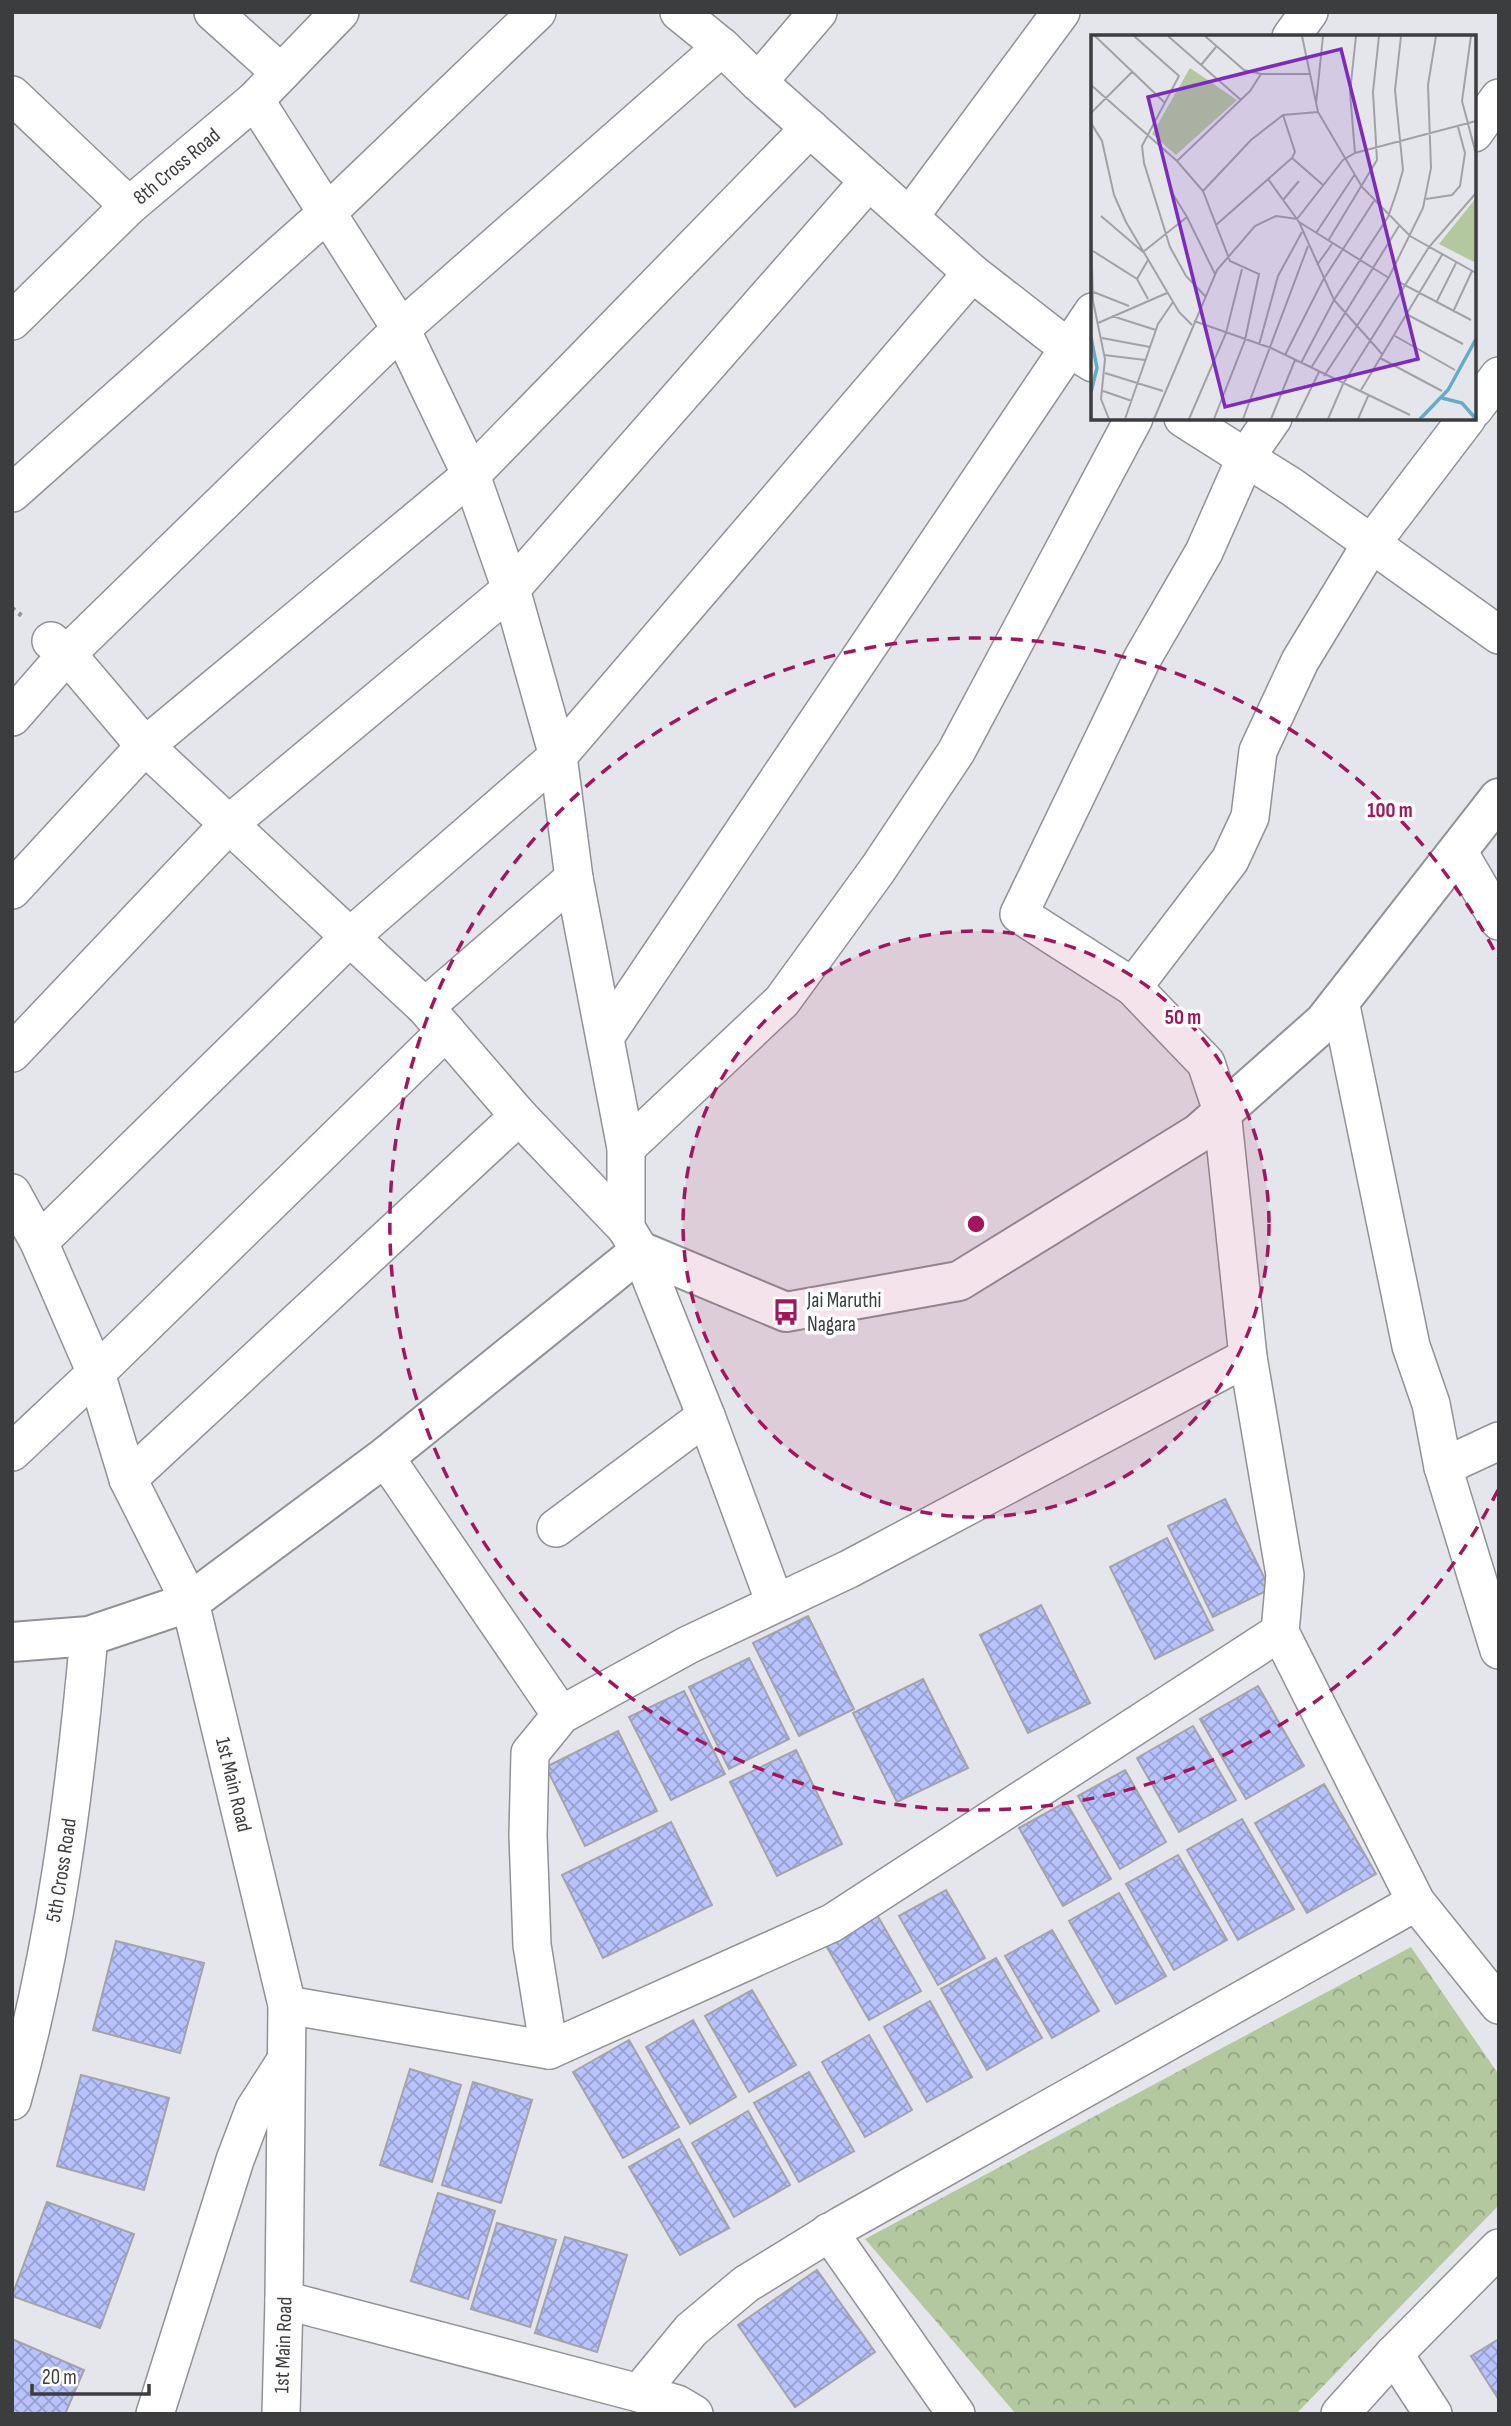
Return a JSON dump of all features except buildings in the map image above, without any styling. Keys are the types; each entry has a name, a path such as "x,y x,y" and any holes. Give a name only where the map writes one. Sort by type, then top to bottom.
{"street":[{"path":"213,12 281,73"},
{"name":"8th Cross Road","path":"12,321 129,206 255,100 340,12"},
{"path":"12,493 328,212 537,12"},
{"path":"679,12 722,47 972,273 1080,355"},
{"path":"758,82 818,12"},
{"path":"910,216 1061,12"},
{"path":"1292,35 1309,12"},
{"path":"12,717 59,648 401,329 722,47"},
{"path":"12,94 129,206"},
{"path":"1476,130 1499,98"},
{"path":"255,100 401,329 471,475 511,589 558,756 574,877 626,1147 633,1239 706,1416 775,1603"},
{"path":"12,890 145,746 471,475 810,128"},
{"path":"12,1053 229,824 511,589 869,181"},
{"path":"39,1242 351,936 558,756 972,273"},
{"path":"605,1037 1080,355 1091,319"},
{"path":"1476,406 1499,376"},
{"path":"626,1147 782,1001 878,869 956,752 1133,420"},
{"path":"1186,420 1246,457 1499,635"},
{"path":"1272,420 1246,457 1204,552 1142,659 1019,914 1133,987 1206,1063 1222,1111 1248,1357 1284,1576 1280,1632 1416,1902 1499,2005"},
{"path":"1133,987 1230,860 1250,817 1258,751 1300,661 1371,544 1465,420"},
{"path":"59,648 145,746 351,936 435,1019 519,1116 633,1239 786,1312 959,1281 1199,1133 1324,1022 1499,798"},
{"path":"1458,851 1499,921"},
{"path":"12,1452 96,1373 574,877"},
{"path":"1340,1001 1411,1346 1431,1404 1443,1467 1499,1650"},
{"path":"128,1479 519,1116"},
{"name":"1st Main Road","path":"12,1193 39,1242 96,1373 128,1479 190,1602 287,2005 281,2414"},
{"path":"12,1642 89,1636 190,1602 385,1457 633,1239"},
{"path":"549,2050 532,1945 528,1835 530,1753 561,1715 688,1645 849,1569 1248,1357"},
{"path":"556,1528 706,1416"},
{"path":"1443,1467 1499,1441"},
{"path":"385,1457 561,1715"},
{"path":"287,2005 549,2050 832,1923 1280,1632"},
{"name":"5th Cross Road","path":"12,2101 41,1982 63,1868 89,1636"},
{"path":"639,2393 700,2322 746,2284 829,2232 1416,1902"},
{"path":"155,2414 235,2160 254,2110 286,2060"},
{"path":"829,2232 956,2414"},
{"path":"1340,2414 1394,2354 1499,2248"},
{"path":"284,2300 639,2393 677,2404 694,2414"},
{"path":"1394,2354 1433,2414"}],"green space":[{"path":"1411,1947 1499,2075 1499,2205 1296,2414 1016,2414 865,2239"}],"place":[{"name":"Jai Maruthi Nagara","path":"786,1312"}]}
